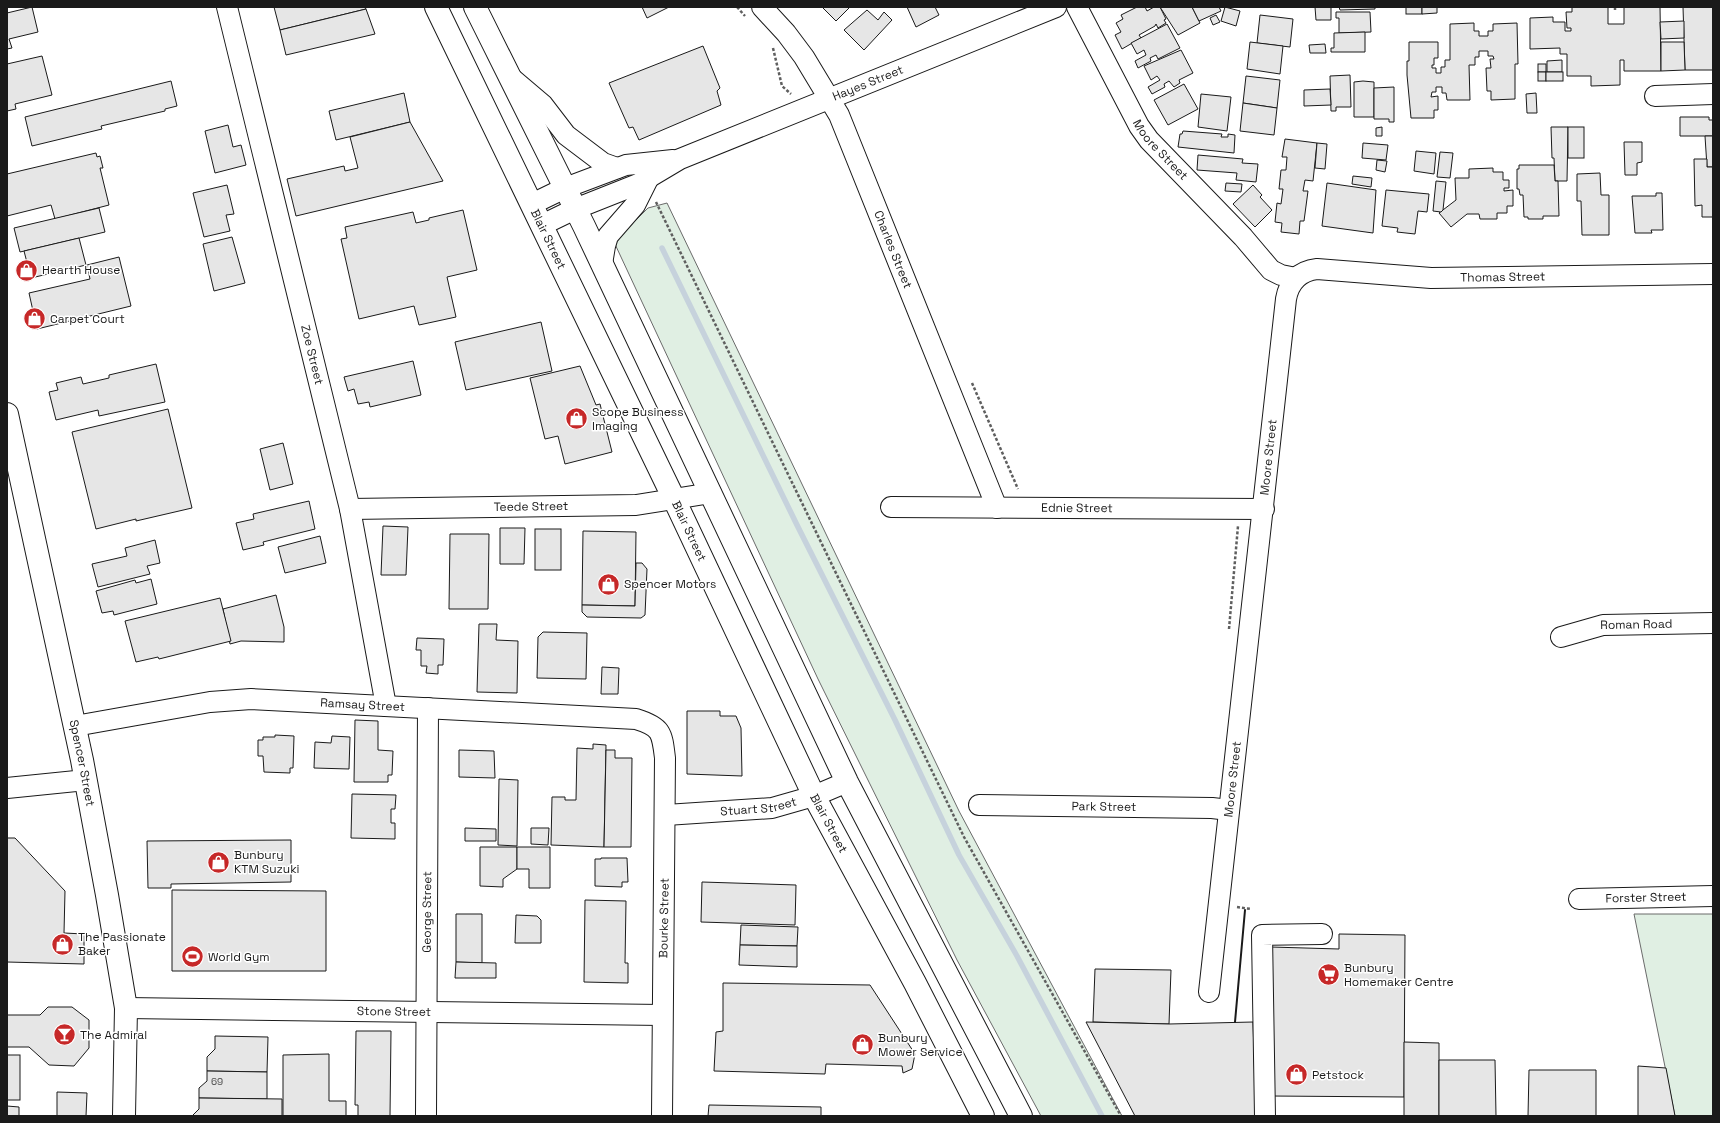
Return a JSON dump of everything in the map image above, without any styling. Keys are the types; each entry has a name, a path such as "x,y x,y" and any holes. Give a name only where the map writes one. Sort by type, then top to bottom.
{"main road":[{"name":"Blair Street","path":"436,7 674,499 814,796 915,983 983,1116"},
{"path":"475,7 602,264 847,782 1021,1116"},
{"name":"Spencer Street","path":"7,414 86,780 126,1008 124,1116"}],"street":[{"name":"Zoe Street","path":"226,7 350,509 386,706"},
{"name":"Hayes Street","path":"542,225 575,209 638,184 680,159 1056,7"},
{"name":"Moore Street","path":"1077,7 1139,126 1149,140 1243,237 1271,270 1296,278 1288,289 1286,300 1264,509 1209,992"},
{"name":"Charles Street","path":"754,13 786,33 804,57 839,115 997,508"},
{"path":"510,77 542,105 566,135 603,163 617,168"},
{"path":"1655,96 1713,94"},
{"name":"Hayes Street","path":"532,204 565,188 626,165 680,159"},
{"path":"602,264 608,236 635,205 649,177"},
{"name":"Thomas Street","path":"1296,278 1306,272 1317,269 1446,278 1713,274"},
{"name":"Teede Street","path":"350,509 636,505 711,493"},
{"name":"Ednie Street","path":"891,507 1264,509"},
{"name":"Roman Road","path":"1561,637 1603,625 1713,623"},
{"name":"Ramsay Street","path":"75,726 232,699 636,719 651,724"},
{"name":"George Street","path":"426,1116 428,708"},
{"name":"Bourke Street","path":"651,724 661,736 663,744 666,815 662,1015 662,1116"},
{"path":"7,788 86,780"},
{"name":"Stuart Street","path":"666,815 759,810 789,804 814,796 847,782"},
{"name":"Park Street","path":"979,805 1212,808 1229,810"},
{"name":"Forster Street","path":"1580,899 1713,896"},
{"path":"1265,1116 1262,935 1322,934"},
{"name":"Stone Street","path":"126,1008 662,1015"}],"path":[{"path":"737,7 754,13"},
{"path":"1615,7 1615,12"},
{"path":"768,42 773,48 782,86 807,107"},
{"path":"655,199 964,837 1121,1116"},
{"path":"972,383 1026,508"}],"green space":[{"path":"667,203 959,811 1122,1116 1041,1116 957,960 818,679 614,242 648,208"},
{"path":"1634,914 1713,914 1713,1116 1675,1116"}],"building":[{"path":"32,7 38,32 9,39 12,48 7,49 7,13"},
{"path":"274,7 365,7 366,9 280,30"},
{"path":"642,7 669,7 647,18"},
{"path":"822,7 850,7 836,21"},
{"path":"907,7 935,7 939,15 916,27"},
{"path":"1137,7 1145,7 1147,11 1154,7 1160,7 1166,19 1164,20 1166,23 1158,28 1156,24 1139,35 1141,38 1122,49 1115,35 1121,32 1116,23 1123,19 1121,15"},
{"path":"1160,7 1192,7 1200,23 1178,35"},
{"path":"1192,7 1219,7 1221,11 1199,21"},
{"path":"1225,7 1240,11 1236,26 1221,21"},
{"path":"1315,7 1331,7 1331,20 1316,20"},
{"path":"1339,7 1375,7 1375,9 1340,10"},
{"path":"1406,7 1422,7 1422,14 1406,14"},
{"path":"1422,7 1437,7 1437,13 1422,14"},
{"path":"1572,7 1608,7 1608,24 1624,24 1624,7 1660,7 1661,71 1624,71 1624,60 1620,60 1620,85 1591,86 1591,76 1567,76 1567,54 1560,54 1560,48 1530,49 1530,18 1553,17 1553,22 1565,22 1565,31 1571,31 1571,28 1567,28 1566,12 1572,12"},
{"path":"1683,7 1713,7 1713,70 1685,70"},
{"path":"366,9 375,34 286,55 280,30"},
{"path":"867,10 878,20 884,12 892,20 864,50 844,30"},
{"path":"1336,12 1370,12 1371,32 1339,33 1339,18 1336,18"},
{"path":"1216,15 1220,22 1213,25 1210,18"},
{"path":"1260,15 1293,19 1290,47 1257,43"},
{"path":"1684,21 1684,38 1661,39 1660,22"},
{"path":"1474,23 1474,31 1479,31 1479,36 1488,36 1488,31 1493,31 1493,24 1517,23 1518,64 1515,64 1515,99 1491,100 1491,91 1487,91 1486,68 1491,68 1490,59 1494,59 1493,56 1488,56 1488,51 1479,51 1479,57 1475,57 1475,65 1469,65 1470,100 1447,100 1446,93 1442,93 1442,87 1436,87 1436,92 1432,92 1431,97 1438,96 1438,110 1434,110 1434,118 1411,118 1407,75 1409,42 1438,42 1438,58 1434,58 1434,65 1432,65 1432,68 1436,68 1436,73 1441,73 1441,67 1445,67 1445,60 1450,60 1450,24"},
{"path":"1167,24 1180,48 1158,59 1156,55 1150,58 1151,61 1138,68 1135,61 1146,55 1144,50 1137,54 1131,43"},
{"path":"1365,32 1365,52 1331,52 1331,48 1334,48 1334,33"},
{"path":"1250,42 1283,46 1280,74 1247,69"},
{"path":"1661,42 1684,42 1685,70 1661,71"},
{"path":"1325,44 1326,53 1310,53 1309,45"},
{"path":"703,46 720,88 717,91 721,105 639,140 633,127 629,128 609,83"},
{"path":"1181,50 1193,73 1179,80 1180,83 1174,87 1169,81 1164,84 1165,87 1152,94 1148,87 1160,80 1157,76 1151,80 1144,66"},
{"path":"42,56 52,95 15,104 16,109 7,111 7,64"},
{"path":"1562,60 1562,72 1547,72 1547,61"},
{"path":"1538,64 1546,64 1546,72 1538,72"},
{"path":"1538,72 1546,72 1546,81 1538,81"},
{"path":"1546,72 1563,72 1563,81 1546,81"},
{"path":"1350,75 1351,107 1336,107 1336,111 1331,111 1330,76"},
{"path":"1246,76 1280,80 1277,108 1243,103"},
{"path":"171,81 177,106 165,109 165,111 101,126 102,129 32,146 25,117"},
{"path":"1354,82 1374,82 1374,117 1354,117"},
{"path":"1184,84 1198,109 1168,125 1154,100"},
{"path":"1394,87 1394,122 1389,122 1389,119 1374,119 1374,88"},
{"path":"1330,89 1331,105 1304,106 1304,90"},
{"path":"404,93 410,122 336,140 329,111"},
{"path":"1536,93 1537,113 1527,113 1526,94"},
{"path":"1201,94 1231,97 1227,131 1198,127"},
{"path":"1243,103 1277,108 1274,135 1240,131"},
{"path":"1680,117 1709,117 1709,120 1713,120 1713,136 1680,136"},
{"path":"410,122 443,181 296,216 287,179 344,166 345,171 358,168 350,137"},
{"path":"228,125 233,147 241,145 246,165 215,173 205,131"},
{"path":"1382,127 1382,136 1376,136 1376,128"},
{"path":"1551,127 1568,127 1567,181 1555,181 1554,158 1552,158"},
{"path":"1568,127 1584,127 1584,158 1568,158"},
{"path":"1183,131 1222,134 1221,137 1228,137 1228,134 1235,135 1234,153 1178,147 1180,134 1182,134"},
{"path":"1705,136 1713,136 1713,167 1707,167"},
{"path":"1285,139 1317,143 1313,181 1305,180 1303,191 1308,191 1304,221 1300,221 1299,234 1281,232 1282,223 1275,222 1277,203 1281,204 1283,189 1279,189 1281,170 1286,170 1287,157 1282,157"},
{"path":"1624,142 1642,142 1642,162 1637,163 1637,175 1625,175"},
{"path":"1317,143 1327,144 1325,169 1315,168"},
{"path":"1363,143 1388,145 1386,160 1362,158"},
{"path":"1416,151 1436,153 1434,174 1414,171"},
{"path":"1440,152 1453,153 1450,178 1437,177"},
{"path":"96,153 97,157 100,156 103,168 100,168 109,205 55,219 51,205 7,216 7,174"},
{"path":"1198,155 1243,159 1242,163 1258,164 1256,182 1236,180 1237,173 1197,170"},
{"path":"1694,159 1707,159 1707,167 1713,167 1713,217 1702,217 1702,205 1695,206"},
{"path":"1377,160 1387,161 1385,172 1376,170"},
{"path":"1519,165 1554,165 1555,181 1558,181 1559,216 1543,216 1543,219 1528,219 1528,217 1524,217 1523,195 1520,195 1519,189 1517,189 1517,169 1519,169"},
{"path":"1493,168 1493,172 1503,172 1503,180 1509,180 1509,188 1504,188 1504,191 1513,190 1513,206 1507,206 1507,213 1497,213 1497,219 1480,219 1479,214 1467,214 1451,227 1439,213 1456,200 1455,178 1469,178 1469,169"},
{"path":"1600,173 1601,195 1609,195 1609,235 1582,235 1581,201 1577,201 1577,174"},
{"path":"1353,176 1372,178 1371,187 1352,184"},
{"path":"1436,181 1446,182 1443,210 1441,212 1433,211"},
{"path":"1226,183 1242,184 1241,192 1225,191"},
{"path":"1327,183 1376,190 1373,233 1322,226"},
{"path":"227,185 234,214 226,215 230,231 204,237 193,193"},
{"path":"1253,185 1262,195 1260,197 1272,210 1255,227 1233,204"},
{"path":"1386,190 1429,194 1427,212 1418,211 1415,234 1397,232 1398,228 1382,226"},
{"path":"1656,193 1662,193 1663,230 1651,230 1652,233 1635,233 1632,196 1656,196"},
{"path":"99,208 105,232 20,252 14,228"},
{"path":"463,210 477,270 447,277 456,317 419,325 414,306 359,319 341,239 347,238 345,227 413,212 416,223 429,220 429,218"},
{"path":"232,237 245,283 214,291 203,244"},
{"path":"79,238 86,265 31,278 24,251"},
{"path":"119,257 131,306 37,329 29,293 90,279 87,265"},
{"path":"541,322 552,371 466,390 455,342"},
{"path":"413,361 421,395 370,407 369,402 358,404 354,389 348,391 344,377"},
{"path":"156,364 165,402 99,416 98,410 56,420 49,392 58,390 56,383 81,377 83,384 109,378 109,375"},
{"path":"580,366 596,405 600,404 612,452 565,464 558,436 545,439 530,378"},
{"path":"168,409 192,508 136,521 136,519 96,529 72,432"},
{"path":"283,443 293,484 270,490 260,449"},
{"path":"309,501 315,529 263,542 264,545 243,550 236,523 254,519 253,514"},
{"path":"383,526 408,527 406,575 381,575"},
{"path":"500,528 525,528 524,564 500,564"},
{"path":"535,529 561,529 561,570 535,570"},
{"name":"Spencer Motors","path":"583,531 636,532 635,606 582,605"},
{"path":"450,534 489,534 488,609 449,609"},
{"path":"320,536 326,563 285,573 278,547"},
{"path":"155,540 160,563 147,566 150,574 98,587 92,564 127,556 125,548"},
{"path":"636,563 642,563 647,569 645,615 641,618 587,617 582,612 582,605 635,606"},
{"path":"151,579 157,604 114,615 113,611 102,613 96,591 135,580 136,583"},
{"path":"276,595 284,627 284,642 241,641 230,644 223,609"},
{"path":"220,598 231,641 159,659 158,657 136,662 125,621"},
{"path":"479,624 497,624 496,640 518,641 517,693 477,692"},
{"path":"543,632 587,633 586,679 537,678 538,637"},
{"path":"417,638 444,639 443,665 438,665 438,674 426,673 427,666 421,666 421,650 416,650"},
{"path":"602,667 619,668 618,694 601,694"},
{"path":"687,711 720,711 720,716 736,716 741,728 742,776 687,774"},
{"path":"355,720 378,721 378,750 393,751 392,775 388,775 388,782 354,782"},
{"path":"275,735 294,736 293,768 290,768 290,773 264,772 263,756 258,756 258,740 263,740 263,737 275,737"},
{"path":"332,736 350,737 349,769 314,768 315,742 331,743"},
{"path":"593,744 606,745 604,847 551,845 552,797 565,797 565,800 576,800 577,748 593,749"},
{"path":"459,750 494,751 495,778 459,777"},
{"path":"606,750 615,750 615,758 632,758 631,847 604,847"},
{"path":"499,779 518,780 517,846 498,845"},
{"path":"352,794 396,795 395,809 391,809 391,823 395,823 395,839 351,838"},
{"path":"465,828 496,829 496,841 465,841"},
{"path":"531,828 549,828 548,845 531,844"},
{"path":"7,838 15,838 65,891 64,933 84,934 84,964 7,962"},
{"name":"Bunbury KTM Suzuki","path":"291,840 291,882 171,884 171,888 148,888 147,841"},
{"path":"480,847 517,847 517,869 503,879 503,887 480,886"},
{"path":"517,847 550,847 550,888 529,888 529,869 517,869"},
{"path":"627,858 628,882 622,882 622,887 595,886 595,859"},
{"path":"702,882 796,885 795,925 701,922"},
{"path":"172,890 326,891 326,971 172,971"},
{"path":"585,900 626,901 625,963 628,963 628,983 584,982"},
{"path":"456,914 482,914 482,963 456,962"},
{"path":"516,915 537,916 541,920 541,943 515,943"},
{"path":"741,925 798,927 797,946 740,945"},
{"path":"1339,934 1405,935 1404,1097 1271,1096 1271,947 1339,949"},
{"path":"740,945 797,946 797,967 739,965"},
{"path":"456,962 496,963 496,978 455,978"},
{"path":"1095,969 1171,970 1169,1024 1093,1022"},
{"path":"723,983 870,985 915,1054 912,1069 903,1073 902,1066 826,1064 825,1074 714,1071 716,1032 723,1031"},
{"path":"48,1007 72,1007 89,1020 89,1048 74,1066 49,1065 29,1047 7,1047 7,1015 40,1015"},
{"path":"1086,1022 1169,1024 1253,1022 1256,1116 1135,1116"},
{"path":"356,1031 391,1031 390,1116 358,1116 358,1105 355,1105"},
{"path":"215,1036 268,1037 267,1072 207,1071 207,1057 215,1049"},
{"path":"1404,1042 1439,1043 1439,1116 1404,1116"},
{"path":"329,1054 329,1101 346,1101 346,1116 283,1116 283,1055"},
{"path":"7,1055 20,1055 20,1100 7,1100"},
{"path":"1439,1060 1495,1060 1496,1116 1439,1116"},
{"path":"1638,1066 1666,1068 1675,1116 1638,1116"},
{"path":"1529,1070 1596,1070 1596,1116 1528,1116"},
{"path":"207,1071 267,1072 267,1099 199,1098 199,1088 207,1081"},
{"path":"57,1092 87,1093 86,1116 57,1116"},
{"path":"199,1098 282,1099 282,1116 192,1116 199,1109"},
{"path":"709,1105 821,1107 821,1116 708,1116"},
{"path":"7,1106 19,1107 19,1116 7,1116"}],"waterway":[{"path":"662,248 797,525 895,720 959,855 1017,956 1102,1116"}],"wall":[{"path":"1235,1022 1245,910"}],"place":[{"name":"Hearth House","path":"26,270"},
{"name":"Carpet Court","path":"35,319"},
{"name":"Scope Business Imaging","path":"576,419"},
{"name":"Spencer Motors","path":"609,584"},
{"name":"Bunbury KTM Suzuki","path":"219,862"},
{"name":"The Passionate Baker","path":"63,944"},
{"name":"World Gym","path":"193,957"},
{"name":"Bunbury Homemaker Centre","path":"1329,975"},
{"name":"The Admiral","path":"64,1035"},
{"name":"Bunbury Mower Service","path":"863,1045"},
{"name":"Petstock","path":"1296,1075"}]}
